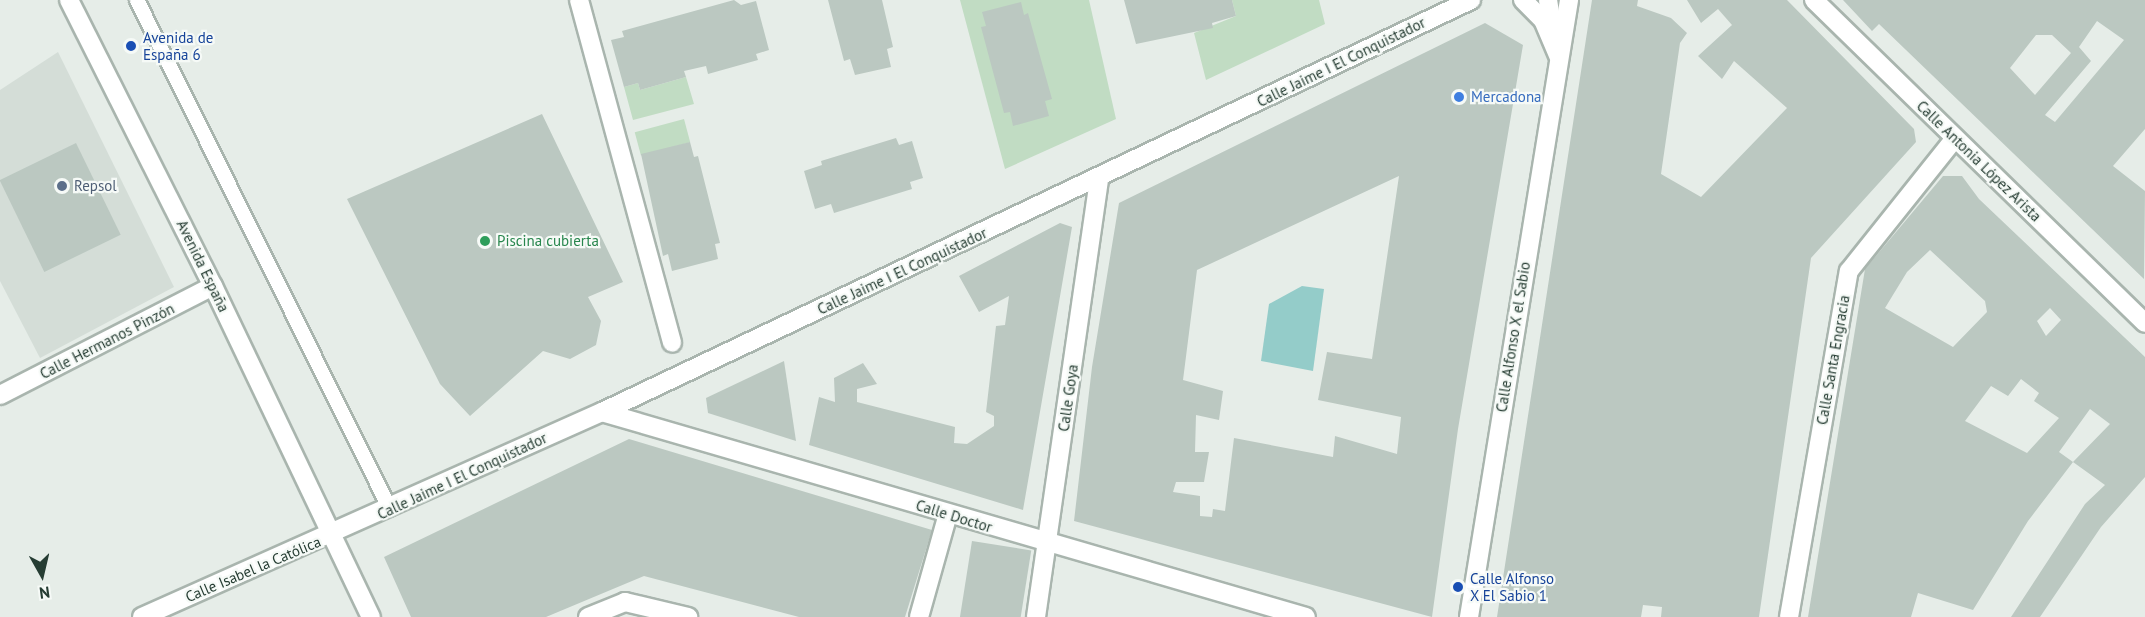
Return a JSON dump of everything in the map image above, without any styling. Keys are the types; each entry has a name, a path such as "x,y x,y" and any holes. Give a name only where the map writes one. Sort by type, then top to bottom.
{"street":[{"name":"Avenida España","path":"69,0 213,286 371,617"},
{"path":"579,0 672,342"},
{"name":"Calle Jaime I El Conquistador","path":"331,536 602,412 1471,0"},
{"path":"1523,0 1543,20 1558,56"},
{"path":"1548,0 1558,56"},
{"path":"1558,56 1569,0"},
{"name":"Calle Antonia López Arista","path":"1814,0 2145,323"},
{"name":"Calle Alfonso X el Sabio","path":"1469,617 1558,56"},
{"name":"Calle Santa Engracia","path":"1789,617 1848,271 1955,138"},
{"name":"Calle Goya","path":"1036,617 1099,178"},
{"name":"Calle Hermanos Pinzón","path":"0,395 213,286"},
{"name":"Calle Doctor","path":"602,412 1306,617"},
{"path":"919,617 948,514"},
{"name":"Calle Isabel la Católica","path":"142,617 331,536"},
{"path":"588,617 626,602 688,617"}],"lane":[{"path":"137,0 390,509"}],"shaded area":[{"name":"Repsol","path":"58,52 174,287 40,358 0,281 0,90"}],"green space":[{"path":"960,0 1089,0 1116,119 1005,169"},
{"path":"1232,0 1319,0 1325,24 1206,80 1194,33 1236,16"},
{"path":"686,77 694,104 633,120 624,87 638,83 640,90"},
{"path":"684,119 690,142 641,155 635,132"}],"water":[{"path":"1302,286 1324,289 1313,371 1261,361 1269,304"}],"building":[{"path":"734,0 741,5 756,1 769,50 756,54 758,60 708,74 706,66 684,71 686,77 640,90 638,83 624,87 611,40 624,37 622,31"},
{"path":"828,0 882,0 893,47 887,49 891,67 855,75 850,59 844,61"},
{"path":"1124,0 1232,0 1236,16 1212,23 1213,28 1136,44"},
{"path":"1592,0 1638,0 1637,6 1671,18 1687,33 1680,43 1661,174 1701,197 1787,108 1734,61 1722,79 1698,56 1732,25 1718,9 1701,23 1687,0 1787,0 1914,129 1916,142 1811,258 1759,617 1661,617 1662,607 1643,605 1641,617 1497,617"},
{"path":"1843,0 2145,0 2145,129 2113,166 2145,191 2144,279 1879,24 1872,31","holes":["2097,21 2124,40 2055,122 2045,115 2091,61 2079,47","2036,35 2052,35 2071,53 2035,95 2010,68"]},
{"path":"1021,2 1024,15 1028,13 1052,99 1045,101 1049,116 1013,126 1010,112 1004,113 981,27 986,26 982,12"},
{"path":"1485,23 1523,45 1458,429 1432,617 1074,521 1092,367 1119,203","holes":["1399,176 1372,359 1327,352 1318,400 1401,417 1397,454 1335,436 1333,457 1234,438 1225,511 1213,509 1212,517 1200,516 1200,496 1173,492 1176,482 1204,482 1209,452 1195,452 1196,415 1219,420 1223,391 1183,380 1197,270"]},
{"name":"Piscina cubierta","path":"542,114 623,282 588,297 601,321 596,345 570,359 543,351 470,416 440,384 347,199"},
{"path":"896,138 899,145 912,141 923,178 910,182 912,189 834,213 831,204 815,209 804,171 822,165 821,161"},
{"path":"690,142 694,157 698,156 720,243 715,244 718,259 672,271 668,254 663,256 641,154"},
{"path":"76,143 121,235 44,272 0,180"},
{"path":"1943,176 1962,176 1979,199 2145,357 2145,477 2101,527 2040,617 2011,617 2085,504 2105,485 2073,462 2028,521 1973,610 1918,593 1911,617 1808,617 1865,269","holes":["1930,250 1985,301 1987,312 1953,347 1885,308 1907,272","2050,308 2061,320 2046,336 2037,321","2021,379 2039,393 2034,401 2059,418 2027,453 1965,421 1991,386 2008,396","2090,409 2110,424 2073,462 2059,452"]},
{"path":"1060,223 1072,227 1023,510 809,445 819,397 835,402 834,378 863,363 877,384 857,389 857,402 955,427 954,443 967,444 994,426 994,416 986,412 996,326 1005,325 1009,296 979,312 959,276"},
{"path":"784,361 796,441 708,413 706,398"},
{"path":"629,439 932,530 905,617 799,617 644,576 546,617 411,617 384,557"},
{"path":"972,541 1031,550 1021,617 960,617"}],"place":[{"name":"Avenida de España 6","path":"131,46"},
{"name":"Mercadona","path":"1459,97"},
{"name":"Repsol","path":"62,186"},
{"name":"Piscina cubierta","path":"485,241"},
{"name":"Calle Alfonso X El Sabio 1","path":"1458,587"}]}
